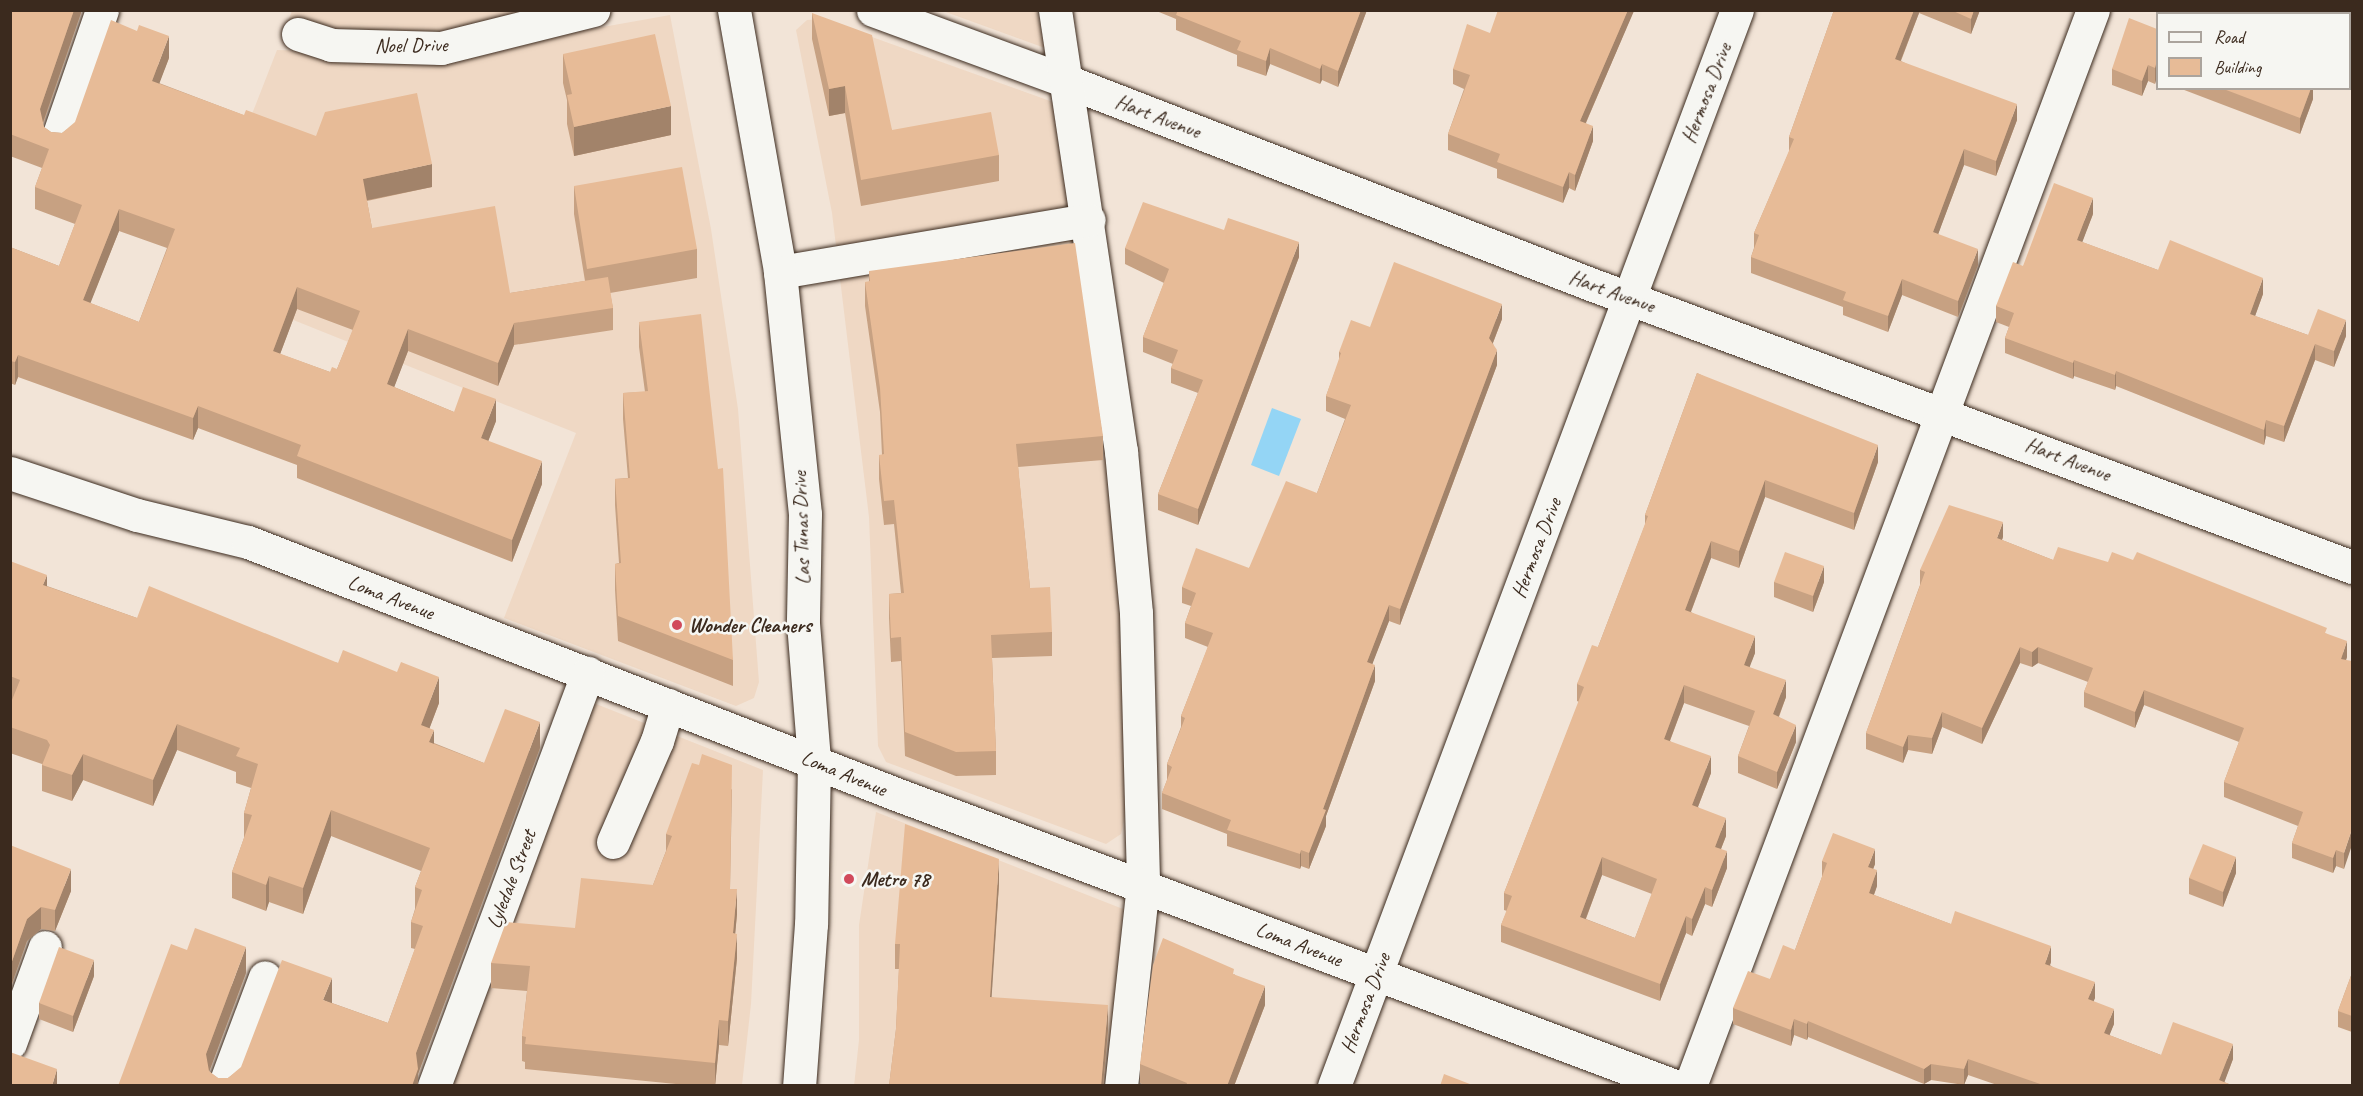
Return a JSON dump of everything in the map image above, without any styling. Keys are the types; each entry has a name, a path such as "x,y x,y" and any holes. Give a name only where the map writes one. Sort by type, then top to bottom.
{"street":[{"path":"58,137 102,10"},
{"name":"Noel Drive","path":"298,34 331,45 441,48 593,10"},
{"name":"Las Tunas Drive","path":"734,10 780,272 805,514 803,623 814,760 810,924 799,1086"},
{"name":"Hart Avenue","path":"873,10 1069,82 1630,298 1942,411 2352,567"},
{"path":"1055,10 1069,82 1121,451 1136,613 1143,884 1121,1086"},
{"name":"Hermosa Drive","path":"1334,1086 1737,10"},
{"path":"1690,1086 2092,10"},
{"path":"780,272 1089,220"},
{"name":"Loma Avenue","path":"10,473 137,515 248,542 668,705 1675,1086"},
{"name":"Lyledale Street","path":"434,1086 588,673"},
{"path":"613,842 668,705"},
{"path":"10,1043 45,947"},
{"path":"224,1086 265,977"}],"shaded area":[{"path":"292,11 531,11 437,40 331,40 287,23"},
{"path":"943,11 1037,11 1045,48"},
{"path":"670,15 711,229 738,409 759,682 754,698 736,706 504,618 576,433 188,278 277,50 446,55"},
{"path":"822,19 1064,106 1115,452 1136,766 1121,834 1106,844 886,762 878,746 869,517 832,213 796,30 807,20"},
{"path":"591,702 763,770 751,1004 742,1085 448,1086"},
{"path":"876,812 1123,909 1108,1085 854,1086 859,1040 859,925"}],"water":[{"path":"1272,408 1301,419 1279,476 1251,465"}],"building":[{"path":"10,10 74,10 40,109 44,127 51,132 62,133 75,122 111,20 137,31 139,25 169,36 152,81 244,115 246,110 316,136 325,112 417,93 432,164 363,179 372,228 495,206 510,293 608,277 613,308 514,323 498,363 408,329 387,384 454,412 463,387 496,399 481,438 542,461 512,540 297,456 301,445 198,406 193,418 18,355 15,362 10,361 10,247 59,266 82,205 35,187 49,149 10,134","holes":["119,209 175,229 139,322 83,300","297,287 360,311 337,369 332,367 330,372 273,351"]},
{"path":"1178,10 1361,10 1338,71 1322,64 1320,69 1270,48 1266,61 1237,50 1241,41 1176,15"},
{"path":"1498,10 1628,10 1580,121 1593,126 1575,175 1569,172 1563,187 1497,162 1500,154 1448,134 1470,75 1453,69 1467,24 1490,33"},
{"path":"1834,10 1914,10 1895,59 2017,104 1996,161 1964,149 1933,232 1978,249 1958,301 1902,279 1888,316 1843,300 1846,292 1751,257 1759,235 1754,233 1794,139 1789,137"},
{"path":"1951,10 1974,10 1971,19"},
{"path":"812,13 872,35 892,130 991,112 999,155 861,180 845,86 829,89"},
{"path":"2129,18 2156,29 2155,68 2148,65 2142,81 2112,69"},
{"path":"655,34 671,106 574,127 567,95 572,94 563,54"},
{"path":"2226,90 2310,90 2300,118"},
{"path":"682,167 697,249 587,269 574,186"},
{"path":"2054,183 2093,198 2077,240 2158,270 2170,240 2263,278 2250,314 2308,335 2318,309 2346,320 2334,351 2315,344 2284,426 2266,420 2264,430 2116,371 2115,375 2074,360 2073,363 2005,338 2014,313 1996,306 2013,262 2023,266"},
{"path":"1143,202 1224,230 1228,218 1299,242 1198,509 1158,494 1203,380 1171,368 1178,350 1143,337 1169,269 1125,248"},
{"path":"1075,243 1103,436 1016,444 1030,588 1050,587 1052,632 991,635 996,751 956,752 905,732 901,637 891,638 889,594 904,593 894,500 884,501 879,455 884,454 880,388 865,282 870,281 869,271"},
{"path":"1394,262 1502,304 1489,338 1497,350 1400,609 1389,605 1367,662 1375,665 1323,809 1326,810 1309,853 1301,850 1300,854 1227,830 1231,820 1162,793 1172,767 1167,764 1185,718 1181,716 1213,633 1185,623 1196,593 1182,587 1196,548 1249,568 1286,481 1317,493 1351,405 1326,396 1341,353 1339,352 1351,320 1370,327"},
{"path":"701,314 718,469 723,468 733,660 618,616 615,564 621,563 615,479 630,478 623,393 648,391 639,322"},
{"path":"1697,373 1878,445 1854,513 1765,480 1739,551 1711,541 1685,610 1755,636 1744,665 1786,680 1773,714 1796,725 1777,772 1738,756 1755,711 1684,685 1664,739 1711,756 1692,805 1726,818 1715,847 1727,851 1712,890 1705,887 1692,919 1686,916 1660,984 1501,925 1512,896 1504,893 1584,687 1577,684 1592,645 1598,647 1648,516 1645,515","holes":["1602,857 1657,879 1635,938 1580,917"]},
{"path":"1949,505 2003,522 1997,538 2053,560 2058,547 2108,562 2112,552 2133,560 2137,552 2327,628 2325,633 2347,641 2341,659 2352,661 2352,829 2344,853 2336,850 2333,858 2292,843 2303,812 2224,782 2244,728 2144,690 2135,712 2084,692 2093,668 2038,647 2032,652 2020,647 1982,728 1942,712 1932,738 1908,735 1903,747 1866,733 1925,572 1920,570"},
{"path":"1785,552 1824,566 1813,596 1774,582"},
{"path":"10,561 47,575 43,585 137,618 149,586 338,663 343,650 397,672 401,662 439,677 421,725 434,730 429,742 484,763 505,709 540,722 416,1053 418,1069 412,1086 118,1086 171,944 187,950 195,928 246,947 206,1054 209,1071 218,1078 228,1078 241,1067 282,960 332,978 323,1000 388,1023 423,926 411,922 422,890 415,887 430,848 331,810 303,888 269,876 266,885 232,872 252,815 244,813 258,764 236,756 240,748 177,724 153,780 83,754 72,775 42,765 50,745 47,740 10,727 10,705 20,680 10,676"},
{"path":"702,754 732,765 730,889 737,889 733,933 737,934 728,1021 719,1020 715,1063 525,1044 526,1037 522,1036 530,966 491,963 506,922 575,928 581,878 653,885 672,836 666,834 692,763 699,765"},
{"path":"905,824 999,859 990,997 1108,1005 1101,1086 889,1086 896,1029 900,944 895,944"},
{"path":"1833,833 1875,849 1868,867 1877,870 1869,893 1951,924 1955,911 2051,946 2045,964 2095,982 2088,999 2114,1009 2104,1033 2161,1055 2173,1022 2233,1044 2219,1080 2234,1086 2046,1086 1968,1059 1964,1069 1931,1064 1924,1069 1808,1021 1807,1024 1794,1019 1791,1030 1733,1008 1748,971 1770,979 1783,945 1795,950 1827,863 1822,861"},
{"path":"2203,844 2236,857 2223,892 2189,878"},
{"path":"10,845 71,869 55,910 41,907 27,919 10,967"},
{"path":"1163,938 1234,969 1233,974 1265,986 1227,1086 1186,1086 1187,1083 1140,1064 1153,965"},
{"path":"59,947 94,960 73,1016 39,1003"},
{"path":"2352,973 2352,1016 2338,1011"},
{"path":"10,1052 57,1069 52,1086 10,1086"},
{"path":"1444,1074 1475,1086 1440,1086"}],"place":[{"name":"Wonder Cleaners","path":"677,625"},
{"name":"Metro 78","path":"849,879"}]}
